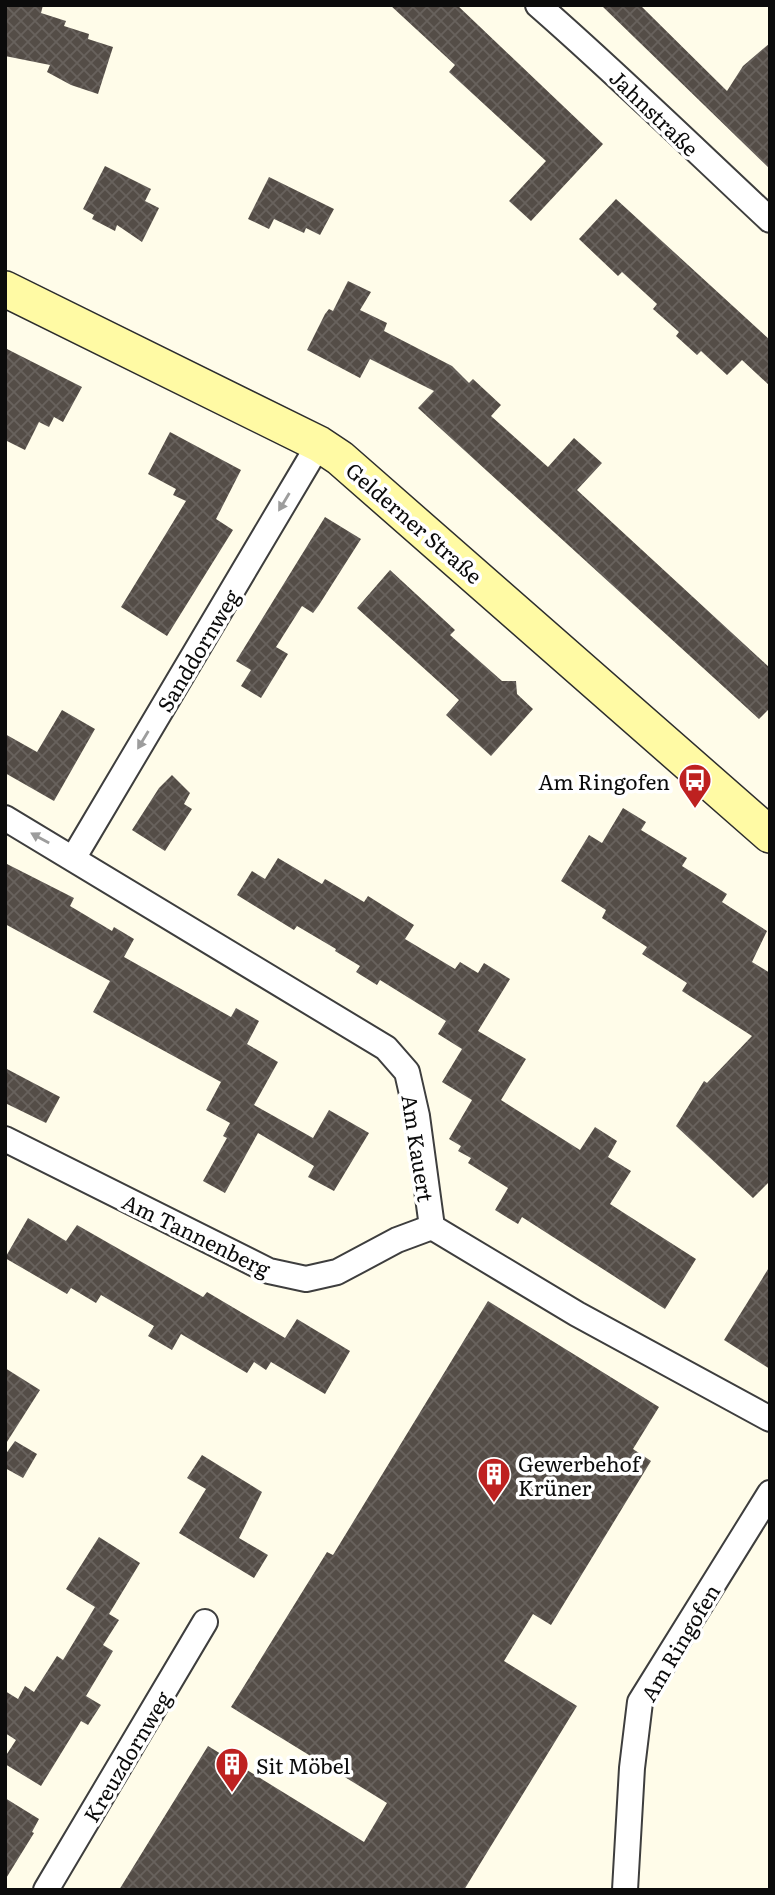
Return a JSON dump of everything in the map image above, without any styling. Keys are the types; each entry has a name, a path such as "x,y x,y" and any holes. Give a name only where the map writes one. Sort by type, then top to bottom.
{"main road":[{"name":"Gelderner Straße","path":"5,289 319,444 360,472 770,835"}],"street":[{"name":"Jahnstraße","path":"538,5 620,76 661,120 770,220"},
{"name":"Sanddornweg","path":"75,857 319,444"},
{"name":"Am Kauert","path":"5,818 75,857 386,1048 407,1072 417,1115 432,1227 577,1314 770,1419"},
{"name":"Am Tannenberg","path":"5,1139 268,1271 306,1279 337,1272 397,1240 432,1227"},
{"name":"Am Ringofen","path":"625,1890 632,1768 640,1702 770,1493"},
{"name":"Kreuzdornweg","path":"46,1890 205,1622"}],"building":[{"path":"5,5 43,5 41,13 66,21 64,26 89,34 88,39 113,47 98,94 71,85 47,72 50,65 5,56"},
{"path":"390,5 457,5 603,144 531,221 509,201 546,161 449,72 455,65"},
{"path":"601,5 640,5 727,91 743,66 770,43 770,169"},
{"path":"105,166 151,189 145,201 159,208 142,242 117,225 115,231 92,219 94,215 83,209"},
{"path":"269,177 334,209 320,235 306,228 304,233 274,219 269,229 248,219"},
{"path":"616,199 770,340 770,386 742,360 727,375 701,351 697,355 676,336 679,332 653,309 657,304 622,272 618,276 579,239"},
{"path":"348,281 371,292 360,310 387,323 384,331 452,366 469,383 473,379 501,405 491,416 548,467 574,438 602,463 577,490 770,668 770,708 759,719 418,408 434,391 370,359 360,378 307,350 325,314 329,309 333,311"},
{"path":"5,348 82,387 63,422 54,417 49,427 39,422 25,450 5,440"},
{"path":"170,432 241,470 216,519 233,530 167,636 121,607 186,501 173,495 176,489 148,474"},
{"path":"325,517 361,539 313,613 302,606 276,647 288,654 261,698 241,686 251,670 236,661"},
{"path":"390,570 455,630 450,635 502,681 516,681 517,694 533,709 491,756 446,715 459,700 357,608"},
{"path":"62,710 95,729 54,801 5,773 5,734 37,752"},
{"path":"172,775 190,793 184,804 192,809 165,851 132,830 159,788"},
{"path":"623,808 646,822 641,830 687,858 682,866 727,894 722,902 767,931 752,962 770,973 770,1181 753,1198 676,1126 704,1081 707,1083 752,1036 682,991 687,983 642,954 647,947 602,918 606,910 561,881 589,835 602,843"},
{"path":"278,858 322,884 325,879 364,902 368,896 414,925 405,939 455,969 460,962 478,973 484,963 510,979 478,1031 526,1059 501,1100 580,1150 595,1127 617,1141 608,1157 631,1171 610,1204 696,1259 665,1309 522,1217 518,1224 495,1210 508,1188 468,1163 471,1158 458,1151 461,1146 449,1139 472,1100 442,1082 462,1049 438,1034 446,1021 380,980 377,985 356,972 360,966 335,951 336,949 297,926 294,930 237,895 252,871 265,879"},
{"path":"5,863 74,898 70,906 112,931 114,927 134,939 124,957 231,1017 236,1008 259,1021 247,1044 278,1062 254,1105 313,1138 329,1110 369,1133 334,1191 308,1177 314,1166 258,1133 225,1193 203,1181 227,1138 223,1136 230,1123 206,1110 221,1082 93,1012 110,981 5,924"},
{"path":"5,1068 60,1097 46,1123 5,1103"},
{"path":"28,1218 66,1241 77,1225 203,1297 207,1292 285,1338 297,1319 350,1351 325,1394 271,1362 266,1370 254,1362 247,1373 181,1334 172,1350 148,1336 154,1326 101,1295 96,1303 71,1288 67,1294 5,1258"},
{"path":"770,1266 770,1369 724,1340"},
{"path":"488,1301 659,1407 633,1449 651,1461 551,1625 533,1614 504,1661 577,1706 464,1890 119,1890 208,1746 364,1842 387,1803 231,1707 327,1552 333,1555"},
{"path":"5,1368 40,1390 5,1445"},
{"path":"15,1441 37,1454 23,1478 5,1468 5,1455"},
{"path":"202,1455 262,1492 239,1538 268,1555 254,1578 179,1533 206,1489 187,1478"},
{"path":"99,1537 140,1563 109,1614 119,1620 103,1645 113,1651 86,1696 101,1705 88,1725 81,1721 41,1786 5,1764 5,1757 16,1740 5,1733 5,1691 18,1699 25,1686 34,1692 57,1656 63,1660 95,1607 66,1589"},
{"path":"5,1798 39,1819 32,1832 34,1833 5,1880"}],"place":[{"name":"Am Ringofen","path":"695,810"},
{"name":"Gewerbehof Krüner","path":"494,1504"},
{"name":"Sit Möbel","path":"232,1794"}]}
